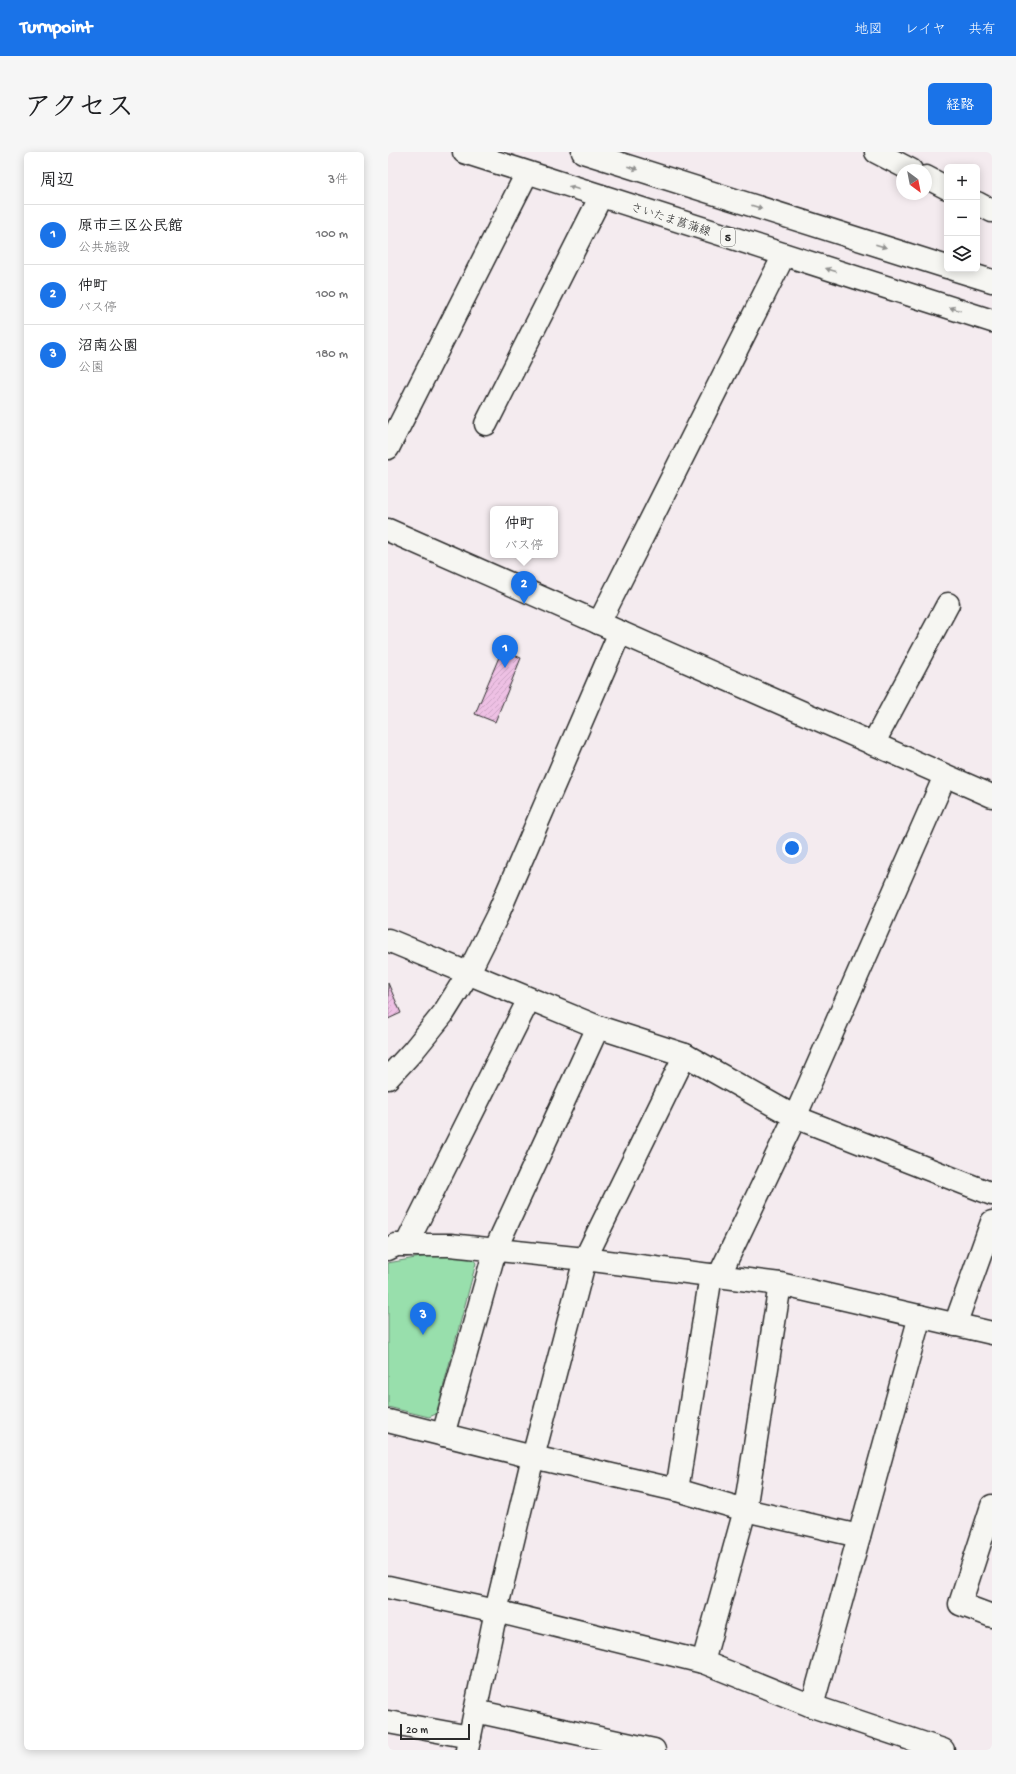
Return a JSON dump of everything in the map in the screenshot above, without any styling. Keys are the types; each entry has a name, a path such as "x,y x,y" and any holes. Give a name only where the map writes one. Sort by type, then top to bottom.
{"street":[{"name":"さいたま菖蒲線","path":"464,152 992,321"},
{"path":"583,152 944,266"},
{"path":"876,152 906,162"},
{"path":"388,448 527,173"},
{"path":"932,180 944,186"},
{"path":"486,424 601,196"},
{"path":"980,205 992,211"},
{"path":"599,623 784,255"},
{"path":"963,272 992,281"},
{"path":"388,530 992,796"},
{"path":"873,744 948,604"},
{"path":"388,1078 413,1051 442,1014 468,974 497,916 620,632"},
{"path":"677,1490 715,1275 795,1117 945,776"},
{"path":"388,940 598,1027 685,1055 795,1117 992,1194"},
{"path":"397,1247 529,999"},
{"path":"443,1435 495,1250 598,1027"},
{"path":"388,1722 469,1743 496,1611 533,1457 585,1259 685,1055"},
{"path":"955,1325 992,1222"},
{"path":"397,1247 450,1245 585,1259 780,1284 992,1333"},
{"path":"702,1662 745,1510 780,1284"},
{"path":"812,1706 920,1316"},
{"path":"388,1421 533,1457 677,1490 745,1510 859,1536"},
{"path":"992,1506 960,1604 992,1616"},
{"path":"388,1587 496,1611 702,1662 812,1706 943,1750"},
{"path":"475,1711 654,1750"}],"green space":[{"path":"443,1253 470,1255 476,1263 436,1414 429,1417 388,1407 388,1263"}],"building":[{"path":"502,650 521,658 495,722 475,714"},
{"path":"388,983 401,1013 388,1019"}],"place":[{"name":"仲町","path":"524,604"},
{"name":"原市三区公民館","path":"505,668"},
{"name":"沼南公園","path":"423,1335"}]}
